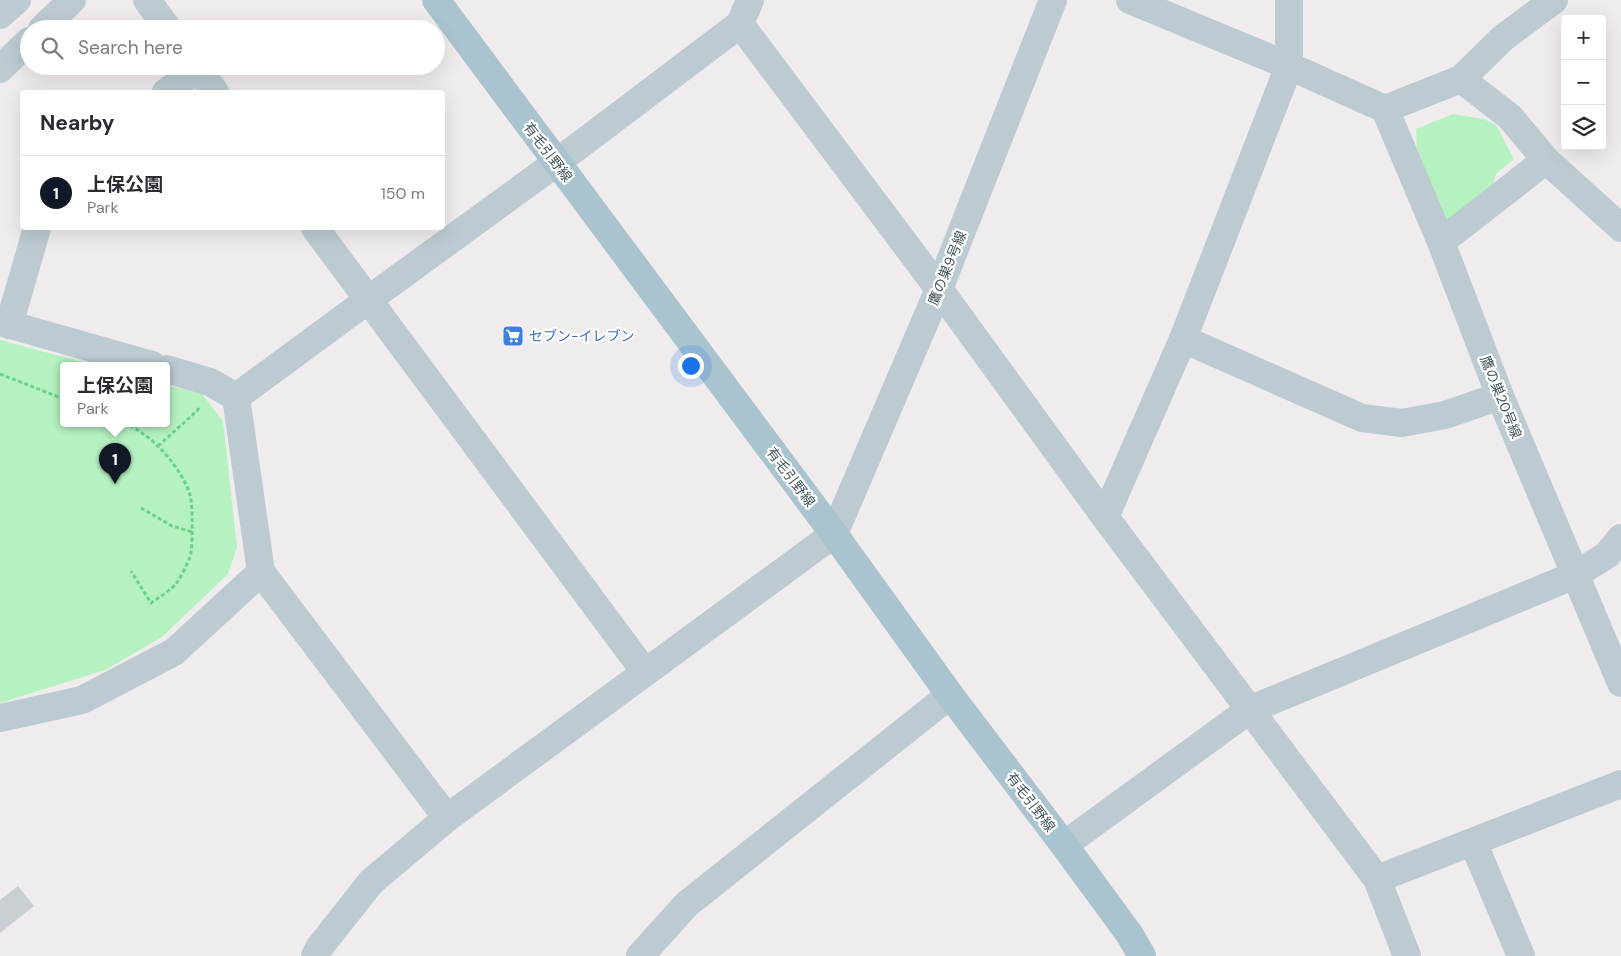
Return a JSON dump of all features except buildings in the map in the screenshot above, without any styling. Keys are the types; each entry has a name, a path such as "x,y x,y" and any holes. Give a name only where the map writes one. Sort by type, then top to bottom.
{"main road":[{"name":"有毛引野線","path":"436,0 834,534 950,695 1130,936 1142,956"}],"street":[{"path":"0,15 17,0"},
{"path":"51,20 72,0"},
{"path":"147,0 161,20"},
{"name":"鷹の巣9号線","path":"834,534 939,289 1053,0"},
{"path":"1130,0 1290,66 1385,110 1461,79 1503,38 1554,0"},
{"path":"1105,517 1183,339 1290,66 1288,0"},
{"path":"236,398 556,163 745,12 939,289 1105,517 1377,879 1408,956"},
{"path":"0,69 20,50"},
{"path":"169,90 188,75"},
{"path":"202,75 214,90"},
{"path":"1461,79 1510,117 1546,160 1621,228"},
{"name":"鷹の巣20号線","path":"1385,110 1441,242 1500,396 1621,683"},
{"path":"1441,242 1546,160"},
{"path":"37,230 5,323 142,362"},
{"path":"316,230 645,672"},
{"path":"1183,339 1362,418 1402,423 1444,415 1500,396"},
{"path":"170,370 210,382 236,398"},
{"path":"236,398 261,572 446,818"},
{"path":"315,956 319,948 371,882 446,818 834,534"},
{"path":"1064,846 1249,710 1575,575 1607,555 1621,538"},
{"path":"0,718 82,700 174,652 261,572"},
{"path":"640,956 687,904 950,695"},
{"path":"1377,879 1621,784"},
{"path":"1473,842 1521,956"}],"path":[{"path":"0,374 60,397"},
{"path":"158,446 198,411 210,382"},
{"path":"131,571 151,603 177,582 191,555 192,532 191,496 180,474 158,446 135,427"},
{"path":"141,508 172,526 192,532"}],"green space":[{"path":"1453,114 1484,119 1496,125 1514,159 1496,174 1490,193 1447,225 1417,148 1416,129"},
{"path":"0,340 83,362 60,362 60,427 170,427 170,386 202,394 223,421 237,547 228,574 162,637 105,670 0,703"}],"place":[{"name":"セブン-イレブン","path":"513,336"},
{"name":"上保公園","path":"115,484"}]}
